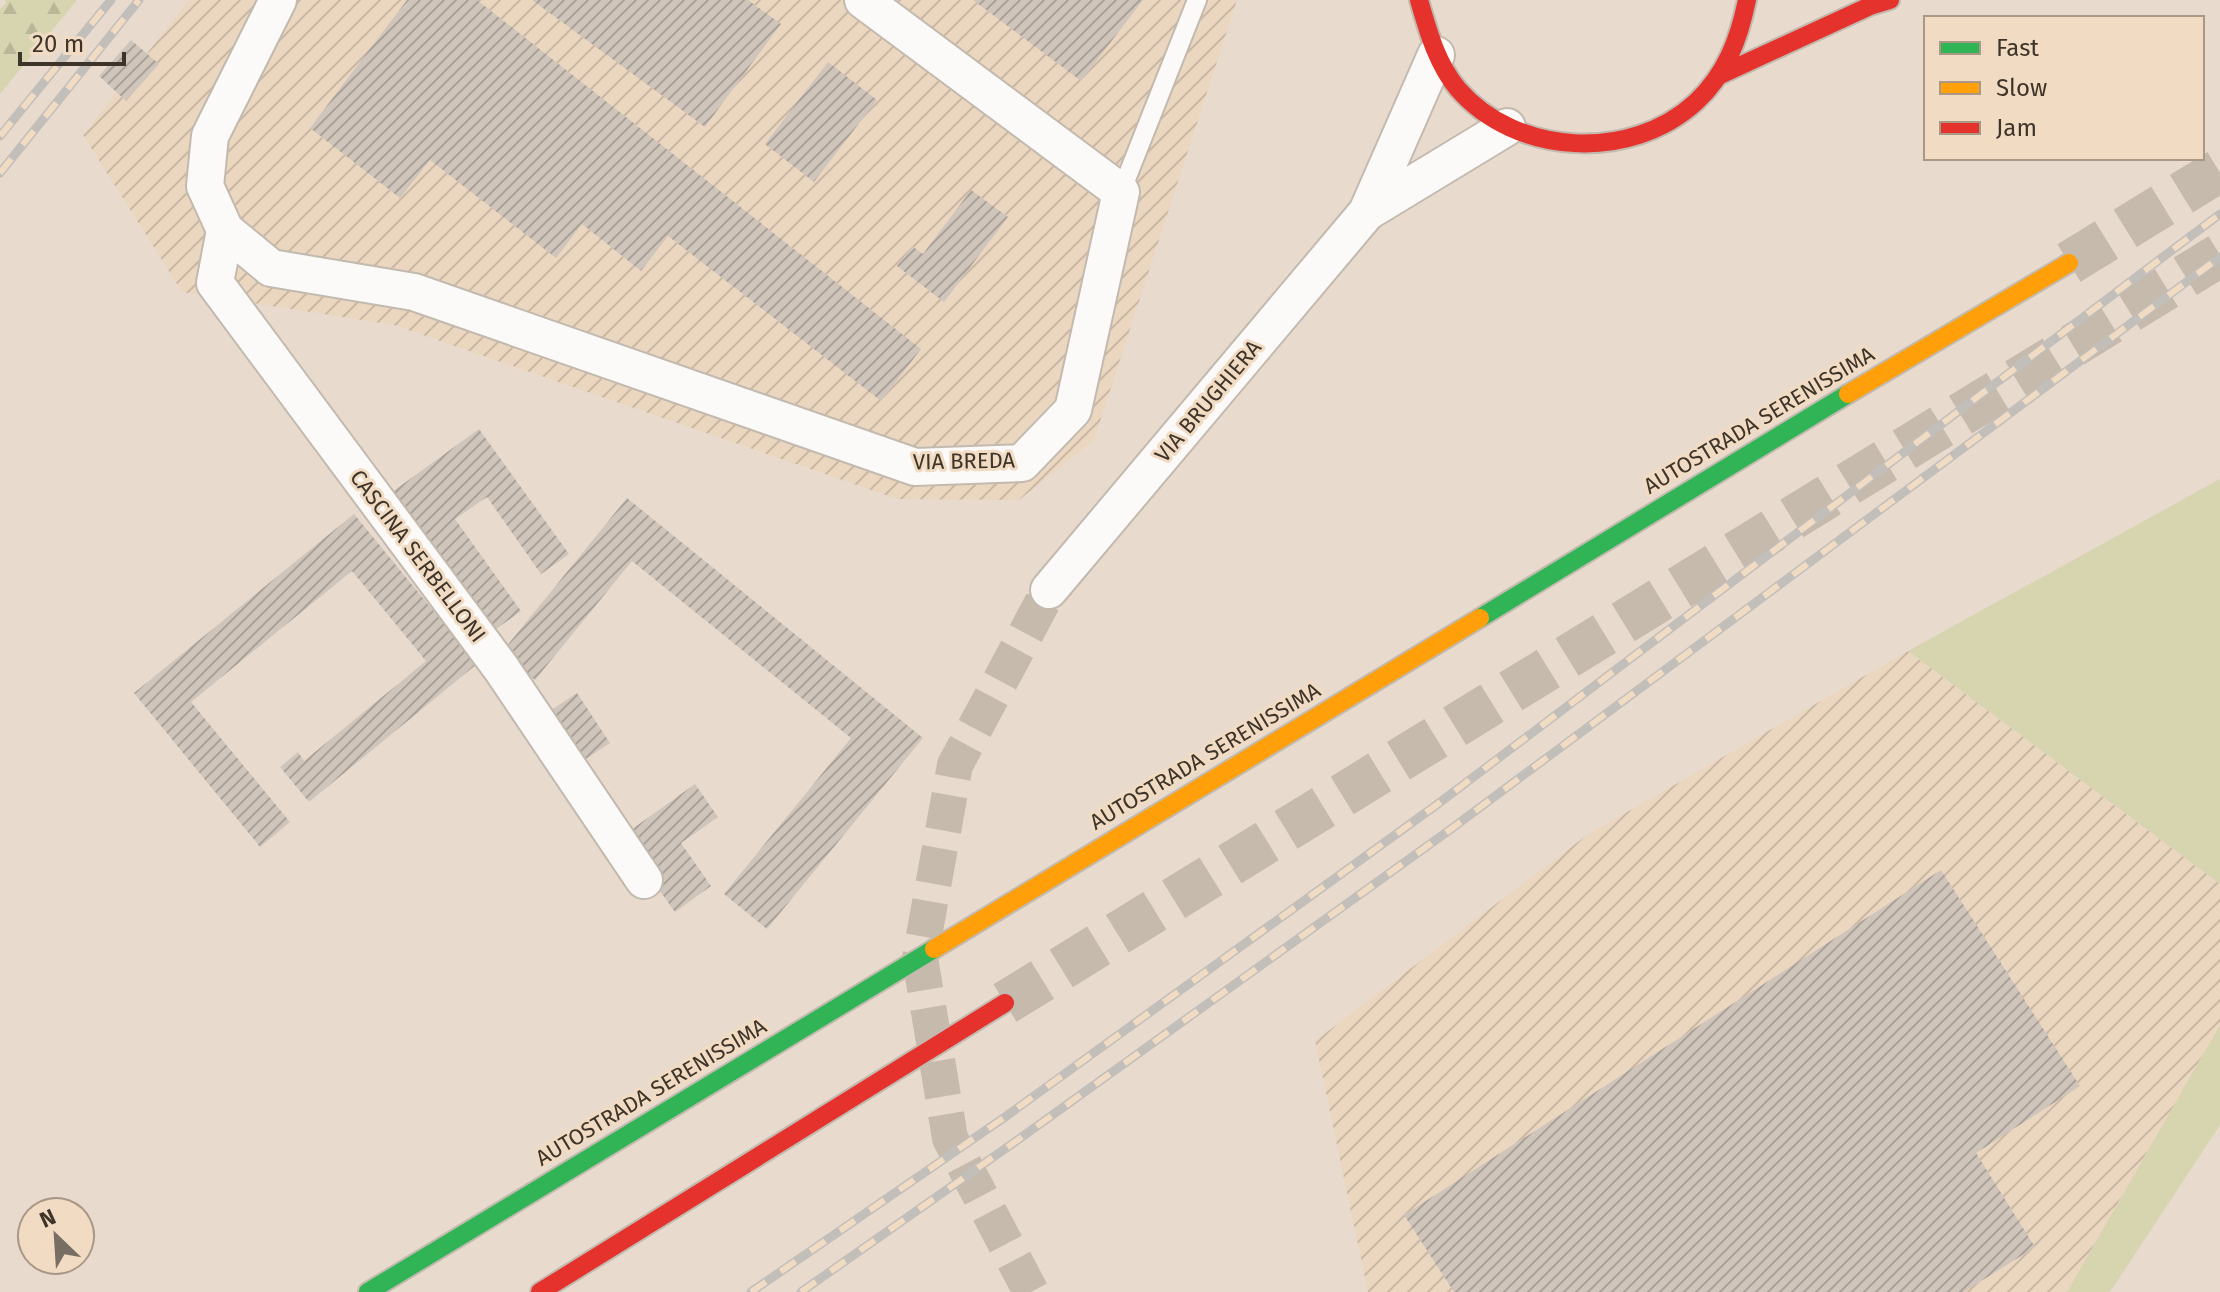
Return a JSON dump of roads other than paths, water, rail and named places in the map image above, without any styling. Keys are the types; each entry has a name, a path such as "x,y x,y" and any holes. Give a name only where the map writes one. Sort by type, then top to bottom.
{"main road":[{"path":"1419,0 1436,55 1466,97 1507,127 1552,143 1600,145 1646,133 1687,110 1720,75 1741,34 1747,0"},
{"path":"1720,75 1864,3 1890,0"},
{"name":"AUTOSTRADA SERENISSIMA","path":"368,1292 1821,410 2069,263"},
{"path":"540,1292 1005,1003"}],"street":[{"path":"225,230 205,186 210,136 278,0"},
{"path":"863,0 1121,192"},
{"name":"VIA BRUGHIERA","path":"1049,590 1367,212 1436,55"},
{"name":"VIA BRUGHIERA","path":"1367,212 1507,127"},
{"name":"VIA BREDA","path":"225,230 271,268 414,292 915,467 1022,463 1073,410 1121,192"},
{"name":"CASCINA SERBELLONI","path":"225,230 215,283 501,668 644,880"}],"lane":[{"path":"1121,192 1197,0"}],"tunnel":[{"path":"2069,263 2220,170"},
{"path":"1005,1003 2220,255"},
{"path":"1031,1292 950,1138 920,958 955,765 1049,590"}],"railway":[{"path":"0,136 111,0"},
{"path":"0,173 139,0"},
{"path":"751,1292 1005,1117 1435,806 2220,214"},
{"path":"801,1292 1451,829 2220,257"}]}
